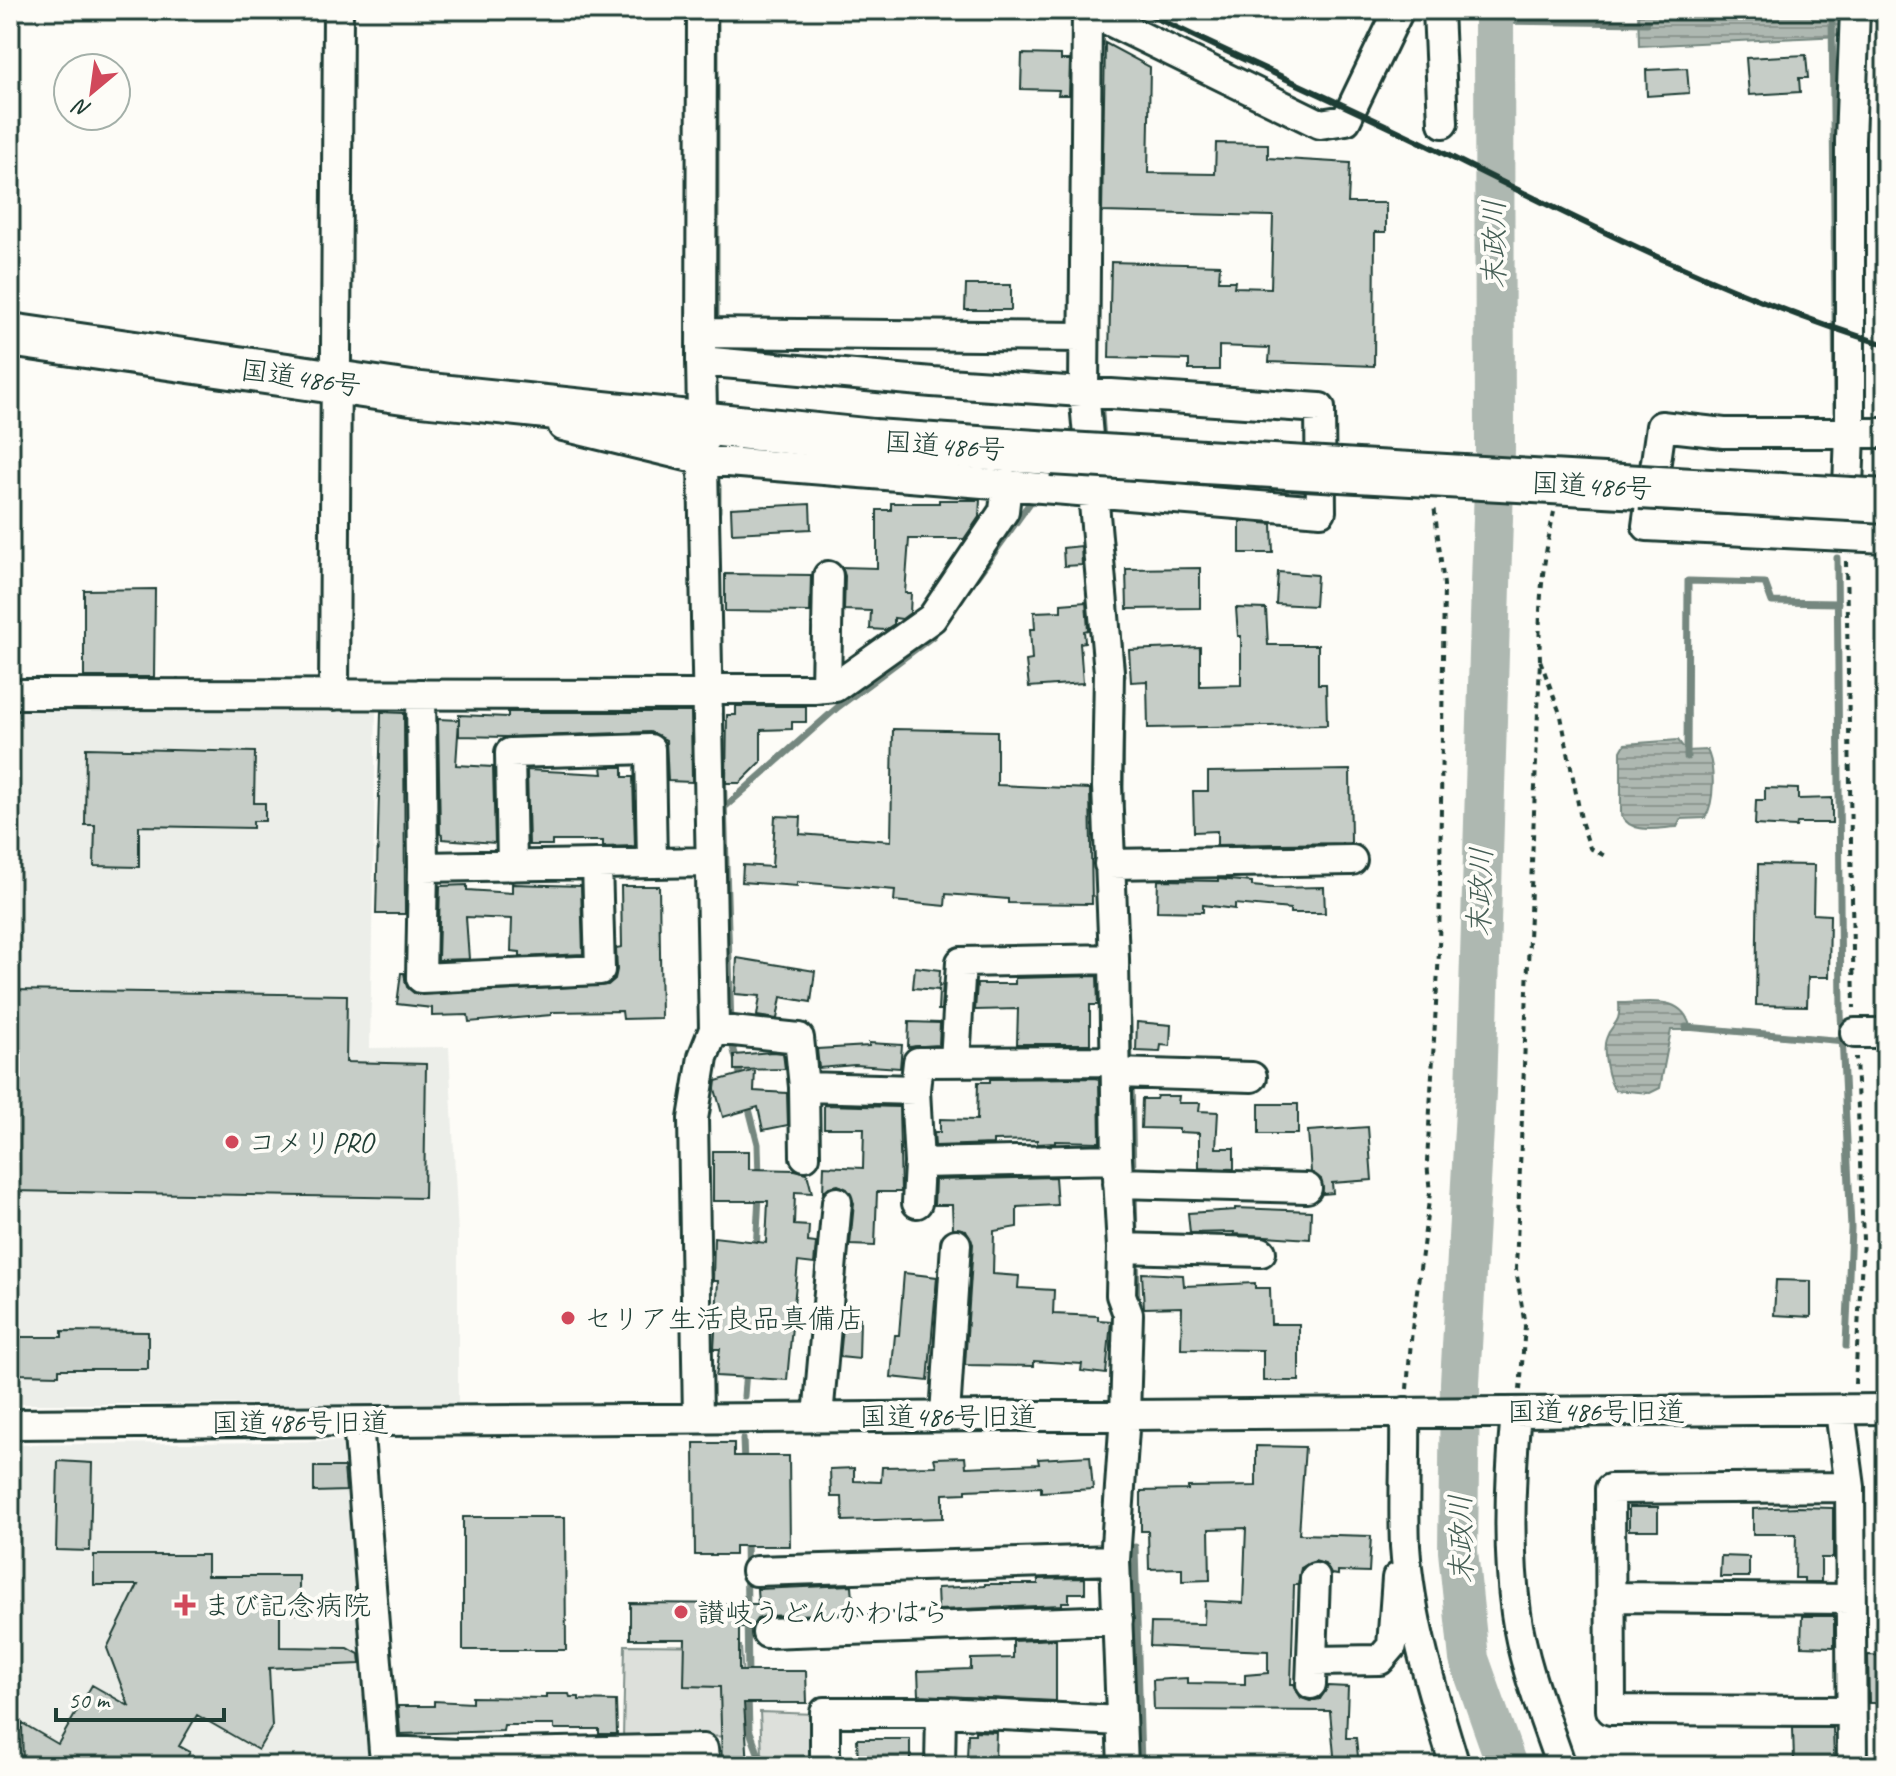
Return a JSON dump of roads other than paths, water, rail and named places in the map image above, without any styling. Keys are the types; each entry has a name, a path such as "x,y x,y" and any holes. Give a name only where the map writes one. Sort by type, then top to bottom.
{"highway":[{"name":"国道486号","path":"10,335 434,395 703,441 874,441 1340,470 1447,490 1545,491 1640,487 1886,501"}],"street":[{"path":"334,695 338,10"},
{"path":"698,1418 693,1119 703,1057 725,1030 710,862 713,690 701,347 702,10"},
{"path":"1123,1766 1115,1560 1128,1314 1121,1295 1131,1249 1114,959 1119,864 1109,672 1092,492 1094,392 1083,337 1087,10 1320,124 1346,120 1399,10"},
{"path":"1438,10 1443,123"},
{"path":"1846,538 1850,434 1850,140 1855,12"},
{"path":"701,347 1083,337"},
{"path":"701,347 932,382 1320,408 1321,511 1007,484 703,441"},
{"path":"1886,433 1724,433 1661,426 1647,526 1886,538"},
{"path":"10,694 334,695 835,687 932,618 1004,511 1007,484"},
{"path":"826,688 828,576"},
{"path":"421,694 421,978 600,970 597,864"},
{"path":"512,866 510,753 650,749 652,863"},
{"path":"1119,864 1352,860"},
{"path":"423,867 710,862"},
{"path":"955,1061 961,962 1114,959"},
{"path":"725,1030 799,1038 804,1087 805,1156"},
{"path":"1855,1033 1886,1033"},
{"path":"917,1203 919,1163 915,1090 918,1062 955,1061 1252,1077"},
{"path":"804,1087 915,1090"},
{"path":"919,1163 1307,1188"},
{"path":"818,1417 837,1202"},
{"path":"945,1415 956,1244"},
{"path":"1131,1249 1261,1252"},
{"name":"国道486号旧道","path":"10,1424 1886,1409"},
{"path":"1847,1410 1852,1766"},
{"path":"1405,1412 1405,1546 1413,1613 1455,1766"},
{"path":"1516,1412 1511,1544 1516,1615 1530,1673 1561,1766"},
{"path":"358,1422 384,1758 459,1760 703,1749 705,1766"},
{"path":"1850,1487 1610,1489 1611,1710 1850,1711"},
{"path":"1315,1578 1312,1672 1380,1660 1392,1646 1397,1577 1405,1546"},
{"path":"756,1571 1115,1560"},
{"path":"1611,1597 1850,1599"},
{"path":"767,1633 1118,1620"},
{"path":"825,1766 825,1712 941,1712 1121,1721"},
{"path":"940,1766 941,1712"}],"waterway":[{"path":"716,10 716,324"},
{"name":"末政川","path":"1494,10 1495,450 1476,1092 1460,1383 1458,1551 1469,1659 1507,1766"},
{"path":"1832,10 1836,412"},
{"path":"1494,21 1647,23"},
{"path":"1100,398 1103,442"},
{"path":"718,486 718,511"},
{"path":"968,589 1032,500 1037,501"},
{"path":"1837,558 1841,1013 1851,1228 1846,1346"},
{"path":"1687,757 1688,581 1765,583 1772,602 1838,603"},
{"path":"726,806 838,707 933,636 941,625"},
{"path":"1119,632 1123,676"},
{"path":"721,703 731,1026"},
{"path":"1121,804 1122,704"},
{"path":"1129,1020 1130,1067"},
{"path":"1686,1027 1845,1041"},
{"path":"731,1039 742,1081"},
{"path":"1131,1080 1133,1175"},
{"path":"747,1101 758,1144 759,1179"},
{"path":"1134,1188 1135,1239"},
{"path":"756,1251 759,1195"},
{"path":"1136,1256 1137,1302"},
{"path":"744,1396 746,1371"},
{"path":"743,1439 744,1463"},
{"path":"746,1539 748,1679"},
{"path":"1135,1547 1141,1766"},
{"path":"748,1695 749,1729 763,1766"}],"railway":[{"path":"1140,10 1711,281 1827,326 1886,345"}],"place":[{"name":"コメリPRO","path":"232,1142"},
{"name":"セリア生活良品真備店","path":"568,1318"},
{"name":"まび記念病院","path":"185,1605"},
{"name":"讃岐うどんかわはら","path":"681,1612"}]}
